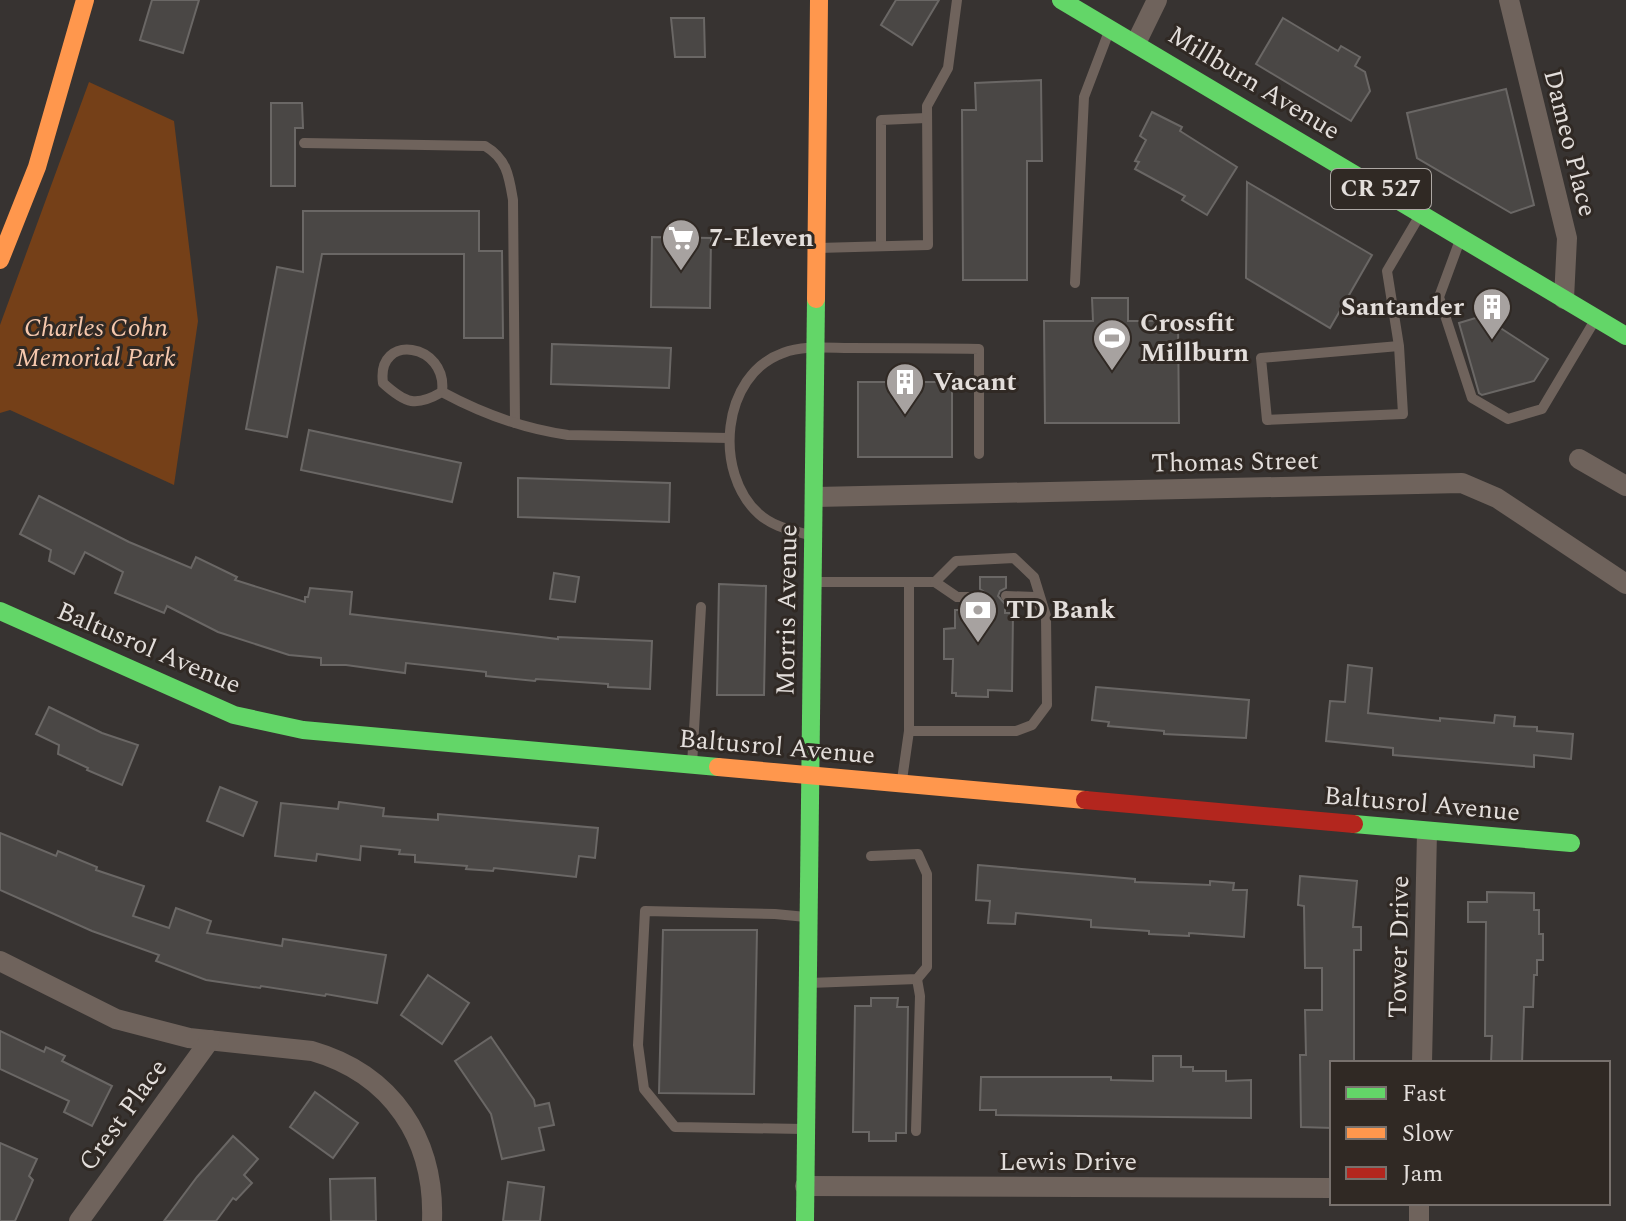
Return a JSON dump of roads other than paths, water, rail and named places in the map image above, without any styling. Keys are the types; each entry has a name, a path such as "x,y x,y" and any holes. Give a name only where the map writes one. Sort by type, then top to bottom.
{"main road":[{"path":"0,260 37,167 85,0"},
{"name":"Morris Avenue","path":"805,1221 816,497 819,0"},
{"name":"Millburn Avenue","path":"1061,0 1626,336"},
{"name":"Baltusrol Avenue","path":"0,611 234,715 303,730 1571,843"}],"street":[{"path":"1136,43 1157,0"},
{"name":"Dameo Place","path":"1509,0 1567,238 1564,299"},
{"path":"1579,459 1626,486"},
{"name":"Thomas Street","path":"816,497 1462,483 1497,498 1626,584"},
{"name":"Tower Drive","path":"1422,1061 1427,832"},
{"path":"0,961 116,1019 189,1038 320,1053 358,1070 384,1091 415,1131 427,1162 433,1195 432,1221"},
{"name":"Crest Place","path":"79,1221 210,1040"},
{"name":"Lewis Drive","path":"805,1186 1330,1188"}],"lane":[{"path":"818,248 928,245 926,118 929,99 948,68 957,0"},
{"path":"1075,283 1084,97 1110,28"},
{"path":"881,246 881,120 926,118"},
{"path":"304,143 485,146 502,159 509,172 513,200 515,423"},
{"path":"1399,346 1261,358 1267,420 1403,414 1399,346 1387,271 1421,213"},
{"path":"1461,237 1439,297 1472,398 1508,419 1542,409 1596,318"},
{"path":"815,537 772,524 757,513 736,480 730,461 729,438 737,401 755,372 765,362 784,352 817,348 979,349 979,454"},
{"path":"414,349 437,365 444,379 442,392 422,403 407,401 383,383 381,370 389,358 400,350 414,349"},
{"path":"442,392 544,432 729,438"},
{"path":"909,731 1016,731 1032,725 1047,705 1046,616 1034,577 1014,558 956,561 935,582"},
{"path":"814,582 935,582 957,597 980,597"},
{"path":"901,784 909,731 909,582"},
{"path":"1006,596 1035,597 1046,616"},
{"path":"692,766 701,607"},
{"path":"807,983 917,979 927,967 927,874 918,854 871,856"},
{"path":"806,1129 675,1127 644,1089 638,1045 645,911 808,917"},
{"path":"916,1131 920,996 917,979"}],"place":[{"name":"7-Eleven","path":"681,272"},
{"name":"Santander","path":"1492,341"},
{"name":"Crossfit Millburn","path":"1112,372"},
{"name":"Vacant","path":"905,416"},
{"name":"TD Bank","path":"978,644"}],"park label":[{"name":"Charles Cohn Memorial Park","path":"96,343"}]}
